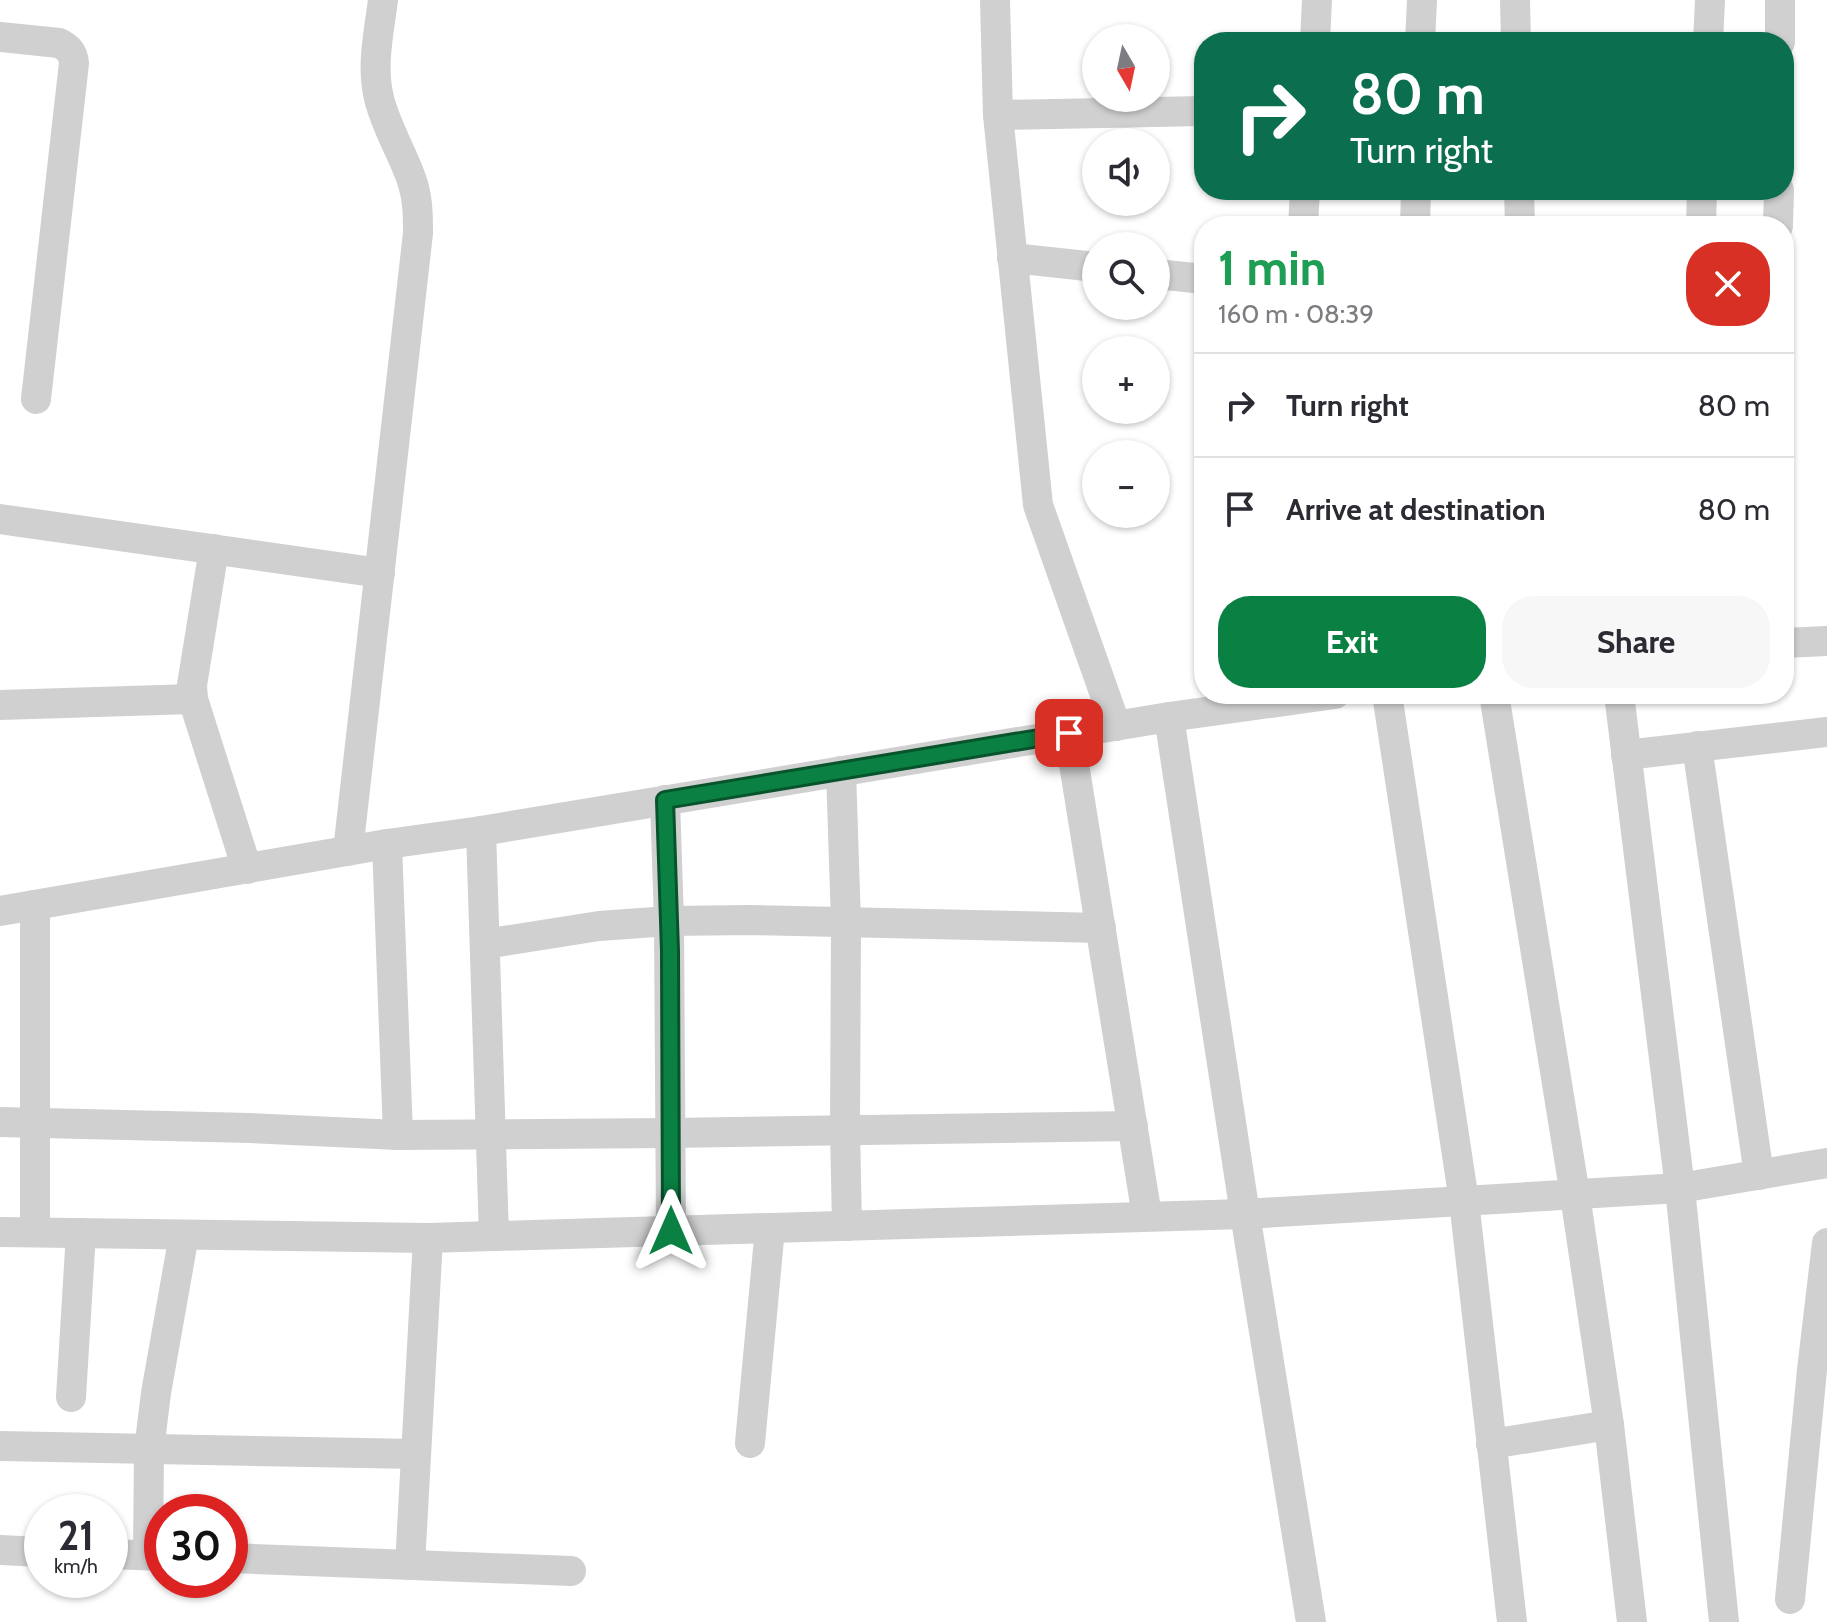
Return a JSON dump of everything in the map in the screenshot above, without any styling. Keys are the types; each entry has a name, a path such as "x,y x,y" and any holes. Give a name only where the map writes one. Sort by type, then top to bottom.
{"street":[{"path":"348,851 418,233 418,205 412,183 386,119 376,80 375,61 383,0"},
{"path":"995,0 998,115 1038,505 1116,726"},
{"path":"1315,32 1317,0"},
{"path":"1420,32 1422,0"},
{"path":"1515,0 1516,32"},
{"path":"1708,32 1710,0"},
{"path":"1780,0 1780,32"},
{"path":"0,37 59,43 73,55 74,63 36,399"},
{"path":"998,115 1194,111"},
{"path":"1012,258 1082,266"},
{"path":"1170,275 1194,278"},
{"path":"0,519 380,573"},
{"path":"214,549 192,685 193,699 247,869"},
{"path":"1794,643 1827,641"},
{"path":"0,705 193,699"},
{"path":"0,911 387,844 1263,704"},
{"path":"1389,704 1464,1201 1512,1622"},
{"path":"1496,704 1575,1195 1609,1425 1632,1622"},
{"path":"1620,704 1680,1188 1724,1622"},
{"path":"1169,717 1311,1622"},
{"path":"1626,755 1827,732"},
{"path":"1069,733 1147,1216"},
{"path":"1697,746 1759,1175"},
{"path":"841,771 846,923 847,1226"},
{"path":"665,800 671,1231"},
{"path":"481,831 494,1236"},
{"path":"387,844 398,1135"},
{"path":"35,905 35,1232"},
{"path":"485,944 599,926 669,921 1101,928"},
{"path":"0,1122 398,1135 1133,1126"},
{"path":"0,1232 428,1238 1245,1214 1680,1188 1827,1163"},
{"path":"750,1443 770,1228"},
{"path":"71,1397 81,1233"},
{"path":"151,1494 149,1450 156,1393 184,1235"},
{"path":"410,1565 428,1238"},
{"path":"1790,1599 1813,1511 1827,1243"},
{"path":"1491,1444 1609,1425"},
{"path":"0,1446 416,1454"},
{"path":"0,1550 24,1551"},
{"path":"248,1559 571,1571"}],"route":[{"path":"671,1231 670,951 665,800 1069,733"}]}
